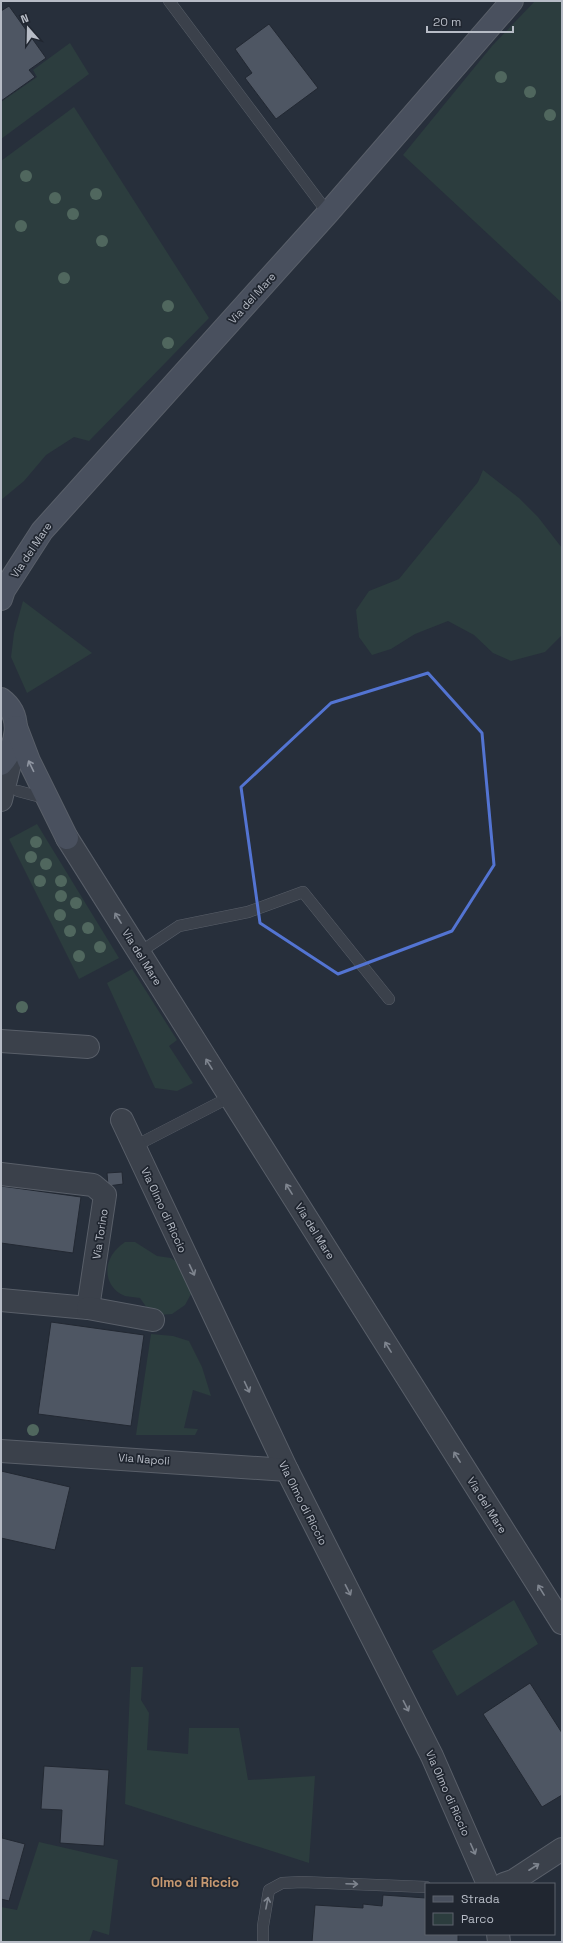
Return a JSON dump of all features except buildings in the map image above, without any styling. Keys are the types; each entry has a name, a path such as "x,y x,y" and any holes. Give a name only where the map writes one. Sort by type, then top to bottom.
{"street":[{"name":"Via del Mare","path":"1,599 4,590 42,531 328,214 512,1"},
{"path":"1,685 11,720 46,795"},
{"path":"1,764 9,755 11,720"},
{"path":"10,796 11,720"},
{"name":"Via del Mare","path":"46,795 67,838 562,1623"},
{"path":"1,1041 88,1048"},
{"name":"Via Olmo di Riccio","path":"122,1120 286,1470 432,1756 488,1883"},
{"name":"Via Torino","path":"1,1174 94,1184 105,1196 88,1308"},
{"path":"1,1300 88,1308 153,1320"},
{"name":"Via Napoli","path":"1,1451 286,1470"},
{"path":"507,1883 513,1881 562,1849"}],"lane":[{"path":"169,1 328,214"},
{"path":"10,796 46,795"},
{"path":"140,952 180,926 248,912 303,892 389,999"},
{"path":"135,1146 230,1097"},
{"path":"262,1942 262,1926 269,1890 282,1883 425,1887"}],"highlighted area":[{"path":"428,673 482,733 494,865 452,931 338,974 260,923 241,787 331,703"}],"green space":[{"path":"535,1 562,1 562,303 403,155 492,46"},
{"path":"70,43 89,74 1,139 1,102 37,77 33,70"},
{"path":"74,107 209,318 89,441 74,437 46,455 24,481 1,500 1,161"},
{"path":"483,470 519,498 538,517 562,548 562,635 545,652 511,661 493,653 474,635 448,621 415,634 391,649 372,655 359,637 356,610 369,591 399,579 478,482"},
{"path":"23,601 92,653 27,693 11,657 14,633"},
{"path":"37,824 119,958 79,979 9,839"},
{"path":"132,969 177,1040 169,1046 193,1083 177,1091 155,1088 107,983"},
{"path":"125,1242 135,1242 157,1256 171,1258 181,1265 190,1284 191,1294 185,1305 172,1314 159,1315 147,1308 140,1298 125,1296 114,1289 108,1278 107,1272 109,1260 113,1253"},
{"path":"151,1334 173,1336 189,1341 202,1367 211,1396 193,1390 184,1428 198,1429 195,1435 136,1435"},
{"path":"514,1600 538,1644 457,1696 432,1651"},
{"path":"131,1667 143,1667 141,1700 149,1713 147,1750 188,1754 189,1728 239,1728 248,1780 315,1776 309,1863 125,1804"},
{"path":"39,1842 118,1860 109,1935 93,1930 89,1942 1,1942 1,1907 17,1910"}],"district":[{"name":"Olmo di Riccio","path":"195,1882"}]}
